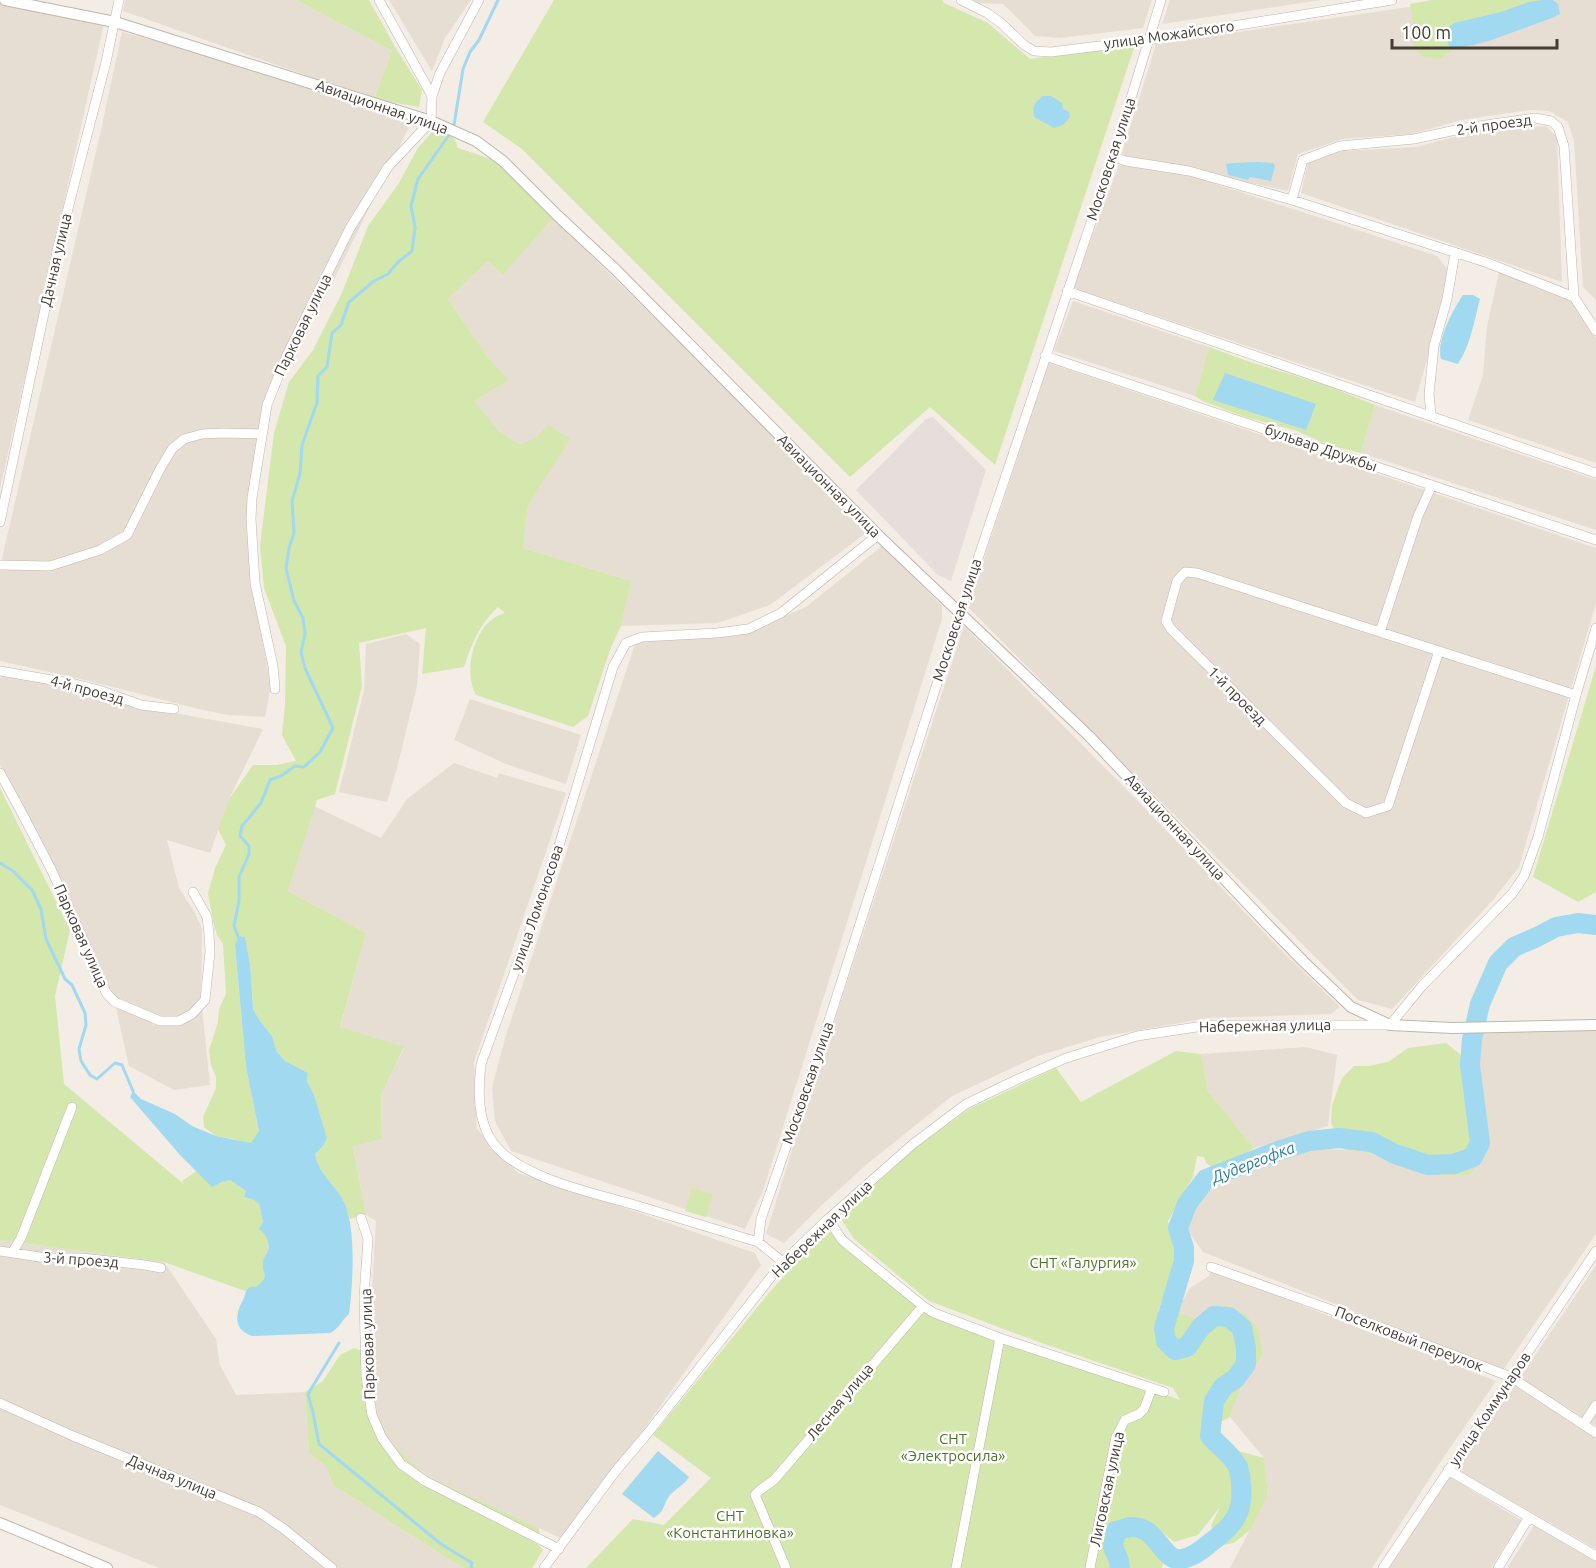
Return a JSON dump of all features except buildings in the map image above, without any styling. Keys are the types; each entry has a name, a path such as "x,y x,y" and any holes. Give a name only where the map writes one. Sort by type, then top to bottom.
{"street":[{"name":"Авиационная улица","path":"5,0 115,22 431,121 476,141 503,161 615,269 878,535 1089,736 1264,921 1351,1007 1390,1025 1452,1028 1596,1025"},
{"name":"Дачная улица","path":"0,522 58,247 106,62 119,0"},
{"path":"379,0 432,96"},
{"path":"431,121 432,96 440,73 480,0"},
{"name":"улица Можайского","path":"961,0 987,13 1034,51 1051,52 1148,40 1392,0"},
{"name":"Московская улица","path":"758,1242 761,1219 815,1064 960,612 1113,157 1161,0"},
{"name":"2-й проезд","path":"1292,200 1302,160 1341,147 1414,139 1465,128 1535,118 1551,121 1558,127 1564,146 1574,297 1596,331"},
{"name":"Парковая улица","path":"275,689 273,666 255,583 252,530 252,498 267,405 287,355 351,228 388,167 431,121"},
{"path":"1113,157 1189,171 1292,200 1488,264 1574,297"},
{"path":"1431,415 1430,394 1434,346 1447,299 1455,253"},
{"path":"1067,291 1596,473"},
{"name":"бульвар Дружбы","path":"1045,356 1596,540"},
{"path":"0,565 50,566 100,550 128,535 172,449 184,439 202,434 261,434"},
{"path":"1380,632 1418,516 1432,485"},
{"name":"улица Ломоносова","path":"783,1262 758,1242 549,1179 511,1160 494,1144 484,1127 478,1090 481,1065 550,872 613,668 626,643 642,637 748,629 781,613 878,535"},
{"name":"1-й проезд","path":"1439,651 1388,806 1366,813 1346,803 1171,629 1166,621 1177,581 1185,572 1197,573 1439,651 1575,695"},
{"path":"1390,1025 1422,986 1512,894 1524,876 1538,837 1575,695 1596,628"},
{"name":"4-й проезд","path":"0,671 91,688 141,705 174,709"},
{"name":"Парковая улица","path":"0,773 51,868 103,987 115,1002 160,1021 179,1021 192,1014 205,1000 210,952 209,934 207,917 193,892"},
{"name":"Набережная улица","path":"544,1568 615,1472 783,1262 913,1144 966,1104 1066,1058 1137,1036 1210,1025 1390,1025"},
{"path":"12,1253 21,1238 72,1107"},
{"name":"Парковая улица","path":"362,1218 368,1239 364,1297 366,1376 372,1415 382,1438 401,1464 425,1481 559,1549"},
{"path":"828,1219 842,1240 922,1306 934,1313 1000,1338 1164,1392"},
{"name":"3-й проезд","path":"0,1251 46,1258 82,1258 161,1268"},
{"name":"улица Коммунаров","path":"1383,1568 1596,1251"},
{"name":"Поселковый переулок","path":"1211,1267 1380,1327 1511,1377 1596,1433"},
{"name":"Лесная улица","path":"786,1568 755,1495 774,1480 922,1306"},
{"path":"956,1568 1000,1338"},
{"name":"Лиговская улица","path":"1090,1568 1116,1437 1125,1420 1139,1414 1144,1409 1152,1388"},
{"name":"Дачная улица","path":"0,1403 73,1436 259,1512 332,1568"},
{"path":"1583,1425 1596,1405"},
{"path":"1449,1470 1596,1556"},
{"path":"1498,1568 1529,1517"},
{"path":"0,1523 107,1568"}],"shaded area":[{"path":"0,0 105,19 0,489"},
{"path":"125,0 296,0 392,51 374,99 123,11"},
{"path":"389,0 471,0 445,38 432,71"},
{"path":"974,0 1152,0 1143,28 1060,38 1035,36 1003,4 976,3"},
{"path":"1170,0 1321,0 1162,24"},
{"path":"1457,0 1596,0 1596,300 1583,287 1574,141 1568,122 1549,111 1529,110 1462,120 1411,134 1342,139 1298,154 1288,191 1127,157 1122,153 1156,44"},
{"path":"122,32 197,52 412,121 323,302 263,401 248,497 259,623 271,686 265,717 228,715 199,709 0,661 0,567"},
{"path":"1546,126 1557,137 1562,282 1301,193 1308,162 1342,151 1416,147 1469,133"},
{"path":"1119,165 1176,171 1437,256 1447,269 1443,304 1415,402 1073,288"},
{"path":"553,218 870,530 770,605 718,623 621,626 631,581 523,548 528,506 569,439 537,437 520,446 499,431 473,401 509,380 487,356 448,299 488,261 503,275"},
{"path":"1499,272 1575,302 1596,338 1596,463 1468,420 1483,375 1487,326"},
{"path":"1073,301 1209,347 1195,396 1054,351"},
{"path":"1049,363 1596,548 1596,603 1519,867 1493,900 1392,1009 1358,1000 968,607"},
{"path":"1375,405 1596,480 1596,530 1361,453"},
{"path":"933,417 986,470 951,581 938,575 856,490 926,419"},
{"path":"882,546 942,606 942,619 763,1191 745,1229 511,1151 495,1121 492,1087 506,1035 636,641 739,635 806,607"},
{"path":"964,626 1135,798 1277,946 1340,1007 1331,1014 1208,1018 1100,1037 1038,1056 952,1096 866,1165 784,1243 766,1234"},
{"path":"406,634 420,644 417,686 387,802 339,792 364,690 366,644"},
{"path":"0,673 105,695 136,706 263,729 229,799 210,853 167,840 179,888 202,929 201,998 210,1085 174,1090 129,1066 113,995 104,981 57,871 0,765"},
{"path":"470,699 581,735 566,784 506,764 454,740"},
{"path":"454,763 497,778 499,773 566,793 474,1062 477,1129 518,1173 755,1253 761,1265 565,1540 425,1475 391,1442 374,1409 369,1340 376,1221 366,1215 353,1145 382,1139 381,1096 404,1048 340,1028 366,933 288,891 314,806 381,838 407,799"},
{"path":"1482,1029 1596,1029 1596,1234 1503,1370 1203,1252 1187,1229 1197,1203 1220,1181 1313,1148 1359,1151 1392,1158 1430,1175 1484,1104 1479,1069"},
{"path":"1306,1047 1337,1055 1328,1126 1254,1148 1208,1091 1201,1054"},
{"path":"0,1240 164,1262 216,1339 220,1365 236,1395 305,1392 309,1453 326,1466 333,1485 465,1568 159,1568 0,1505"},
{"path":"1596,1265 1596,1426 1520,1378"},
{"path":"1211,1269 1496,1381 1372,1568 1230,1568 1268,1495 1264,1458 1230,1417 1239,1392 1263,1354 1176,1311 1190,1288 1209,1276"},
{"path":"1512,1384 1596,1439 1596,1549 1457,1470"},
{"path":"1450,1477 1521,1520 1491,1568 1389,1568"},
{"path":"1534,1526 1596,1561 1596,1568 1507,1568"}],"green space":[{"path":"296,0 369,0 422,90 419,107 374,99 392,51"},
{"path":"554,0 942,0 988,23 1030,59 1135,45 995,465 930,407 850,477 522,149 483,122"},
{"path":"1432,0 1543,0 1517,6 1482,23 1448,44 1452,50 1439,60 1423,57 1413,47 1414,27 1410,4"},
{"path":"434,130 449,135 455,140 458,148 497,161 553,218 503,275 488,261 448,299 487,356 509,380 474,401 499,431 520,445 537,437 548,425 570,439 528,506 523,548 631,581 621,626 611,647 588,716 573,727 476,695 470,673 474,648 486,625 505,613 498,607 473,642 464,667 422,674 426,628 359,643 362,686 335,794 317,800 288,891 366,933 340,1027 404,1047 381,1096 382,1139 353,1146 366,1215 350,1219 343,1200 317,1161 315,1154 327,1138 314,1095 307,1081 308,1073 285,1061 277,1052 272,1036 253,1009 250,964 245,937 239,936 235,946 246,1067 259,1131 251,1144 216,1136 204,1127 203,1117 216,1088 216,1077 211,1065 209,1050 218,1022 219,1009 226,994 223,944 214,925 208,894 215,868 226,845 218,829 229,799 253,765 277,765 296,761 282,735 286,646 264,588 260,546 274,433 289,382 313,350 342,293 368,226 399,183 418,148"},
{"path":"1209,347 1328,386 1375,405 1361,453 1328,445 1297,431 1245,417 1195,396"},
{"path":"1596,666 1596,892 1578,902 1533,877"},
{"path":"0,788 70,930 55,996 64,1084 185,1185 182,1181 197,1171 212,1186 230,1180 246,1191 244,1197 259,1204 268,1240 268,1252 263,1260 264,1281 256,1288 249,1287 245,1291 164,1262 0,1240"},
{"path":"1446,1043 1479,1069 1490,1143 1483,1159 1468,1175 1430,1175 1392,1158 1345,1150 1331,1123 1332,1105 1342,1078 1354,1066 1388,1062 1408,1048"},
{"path":"1176,1051 1201,1054 1208,1091 1254,1148 1219,1167 1207,1164 1204,1157 1197,1156 1193,1177 1168,1221 1175,1255 1170,1278 1158,1311 1163,1308 1176,1311 1197,1320 1206,1311 1244,1313 1258,1329 1263,1354 1239,1392 1230,1417 1219,1423 1219,1435 1234,1450 1264,1458 1268,1495 1251,1529 1234,1543 1223,1545 1211,1526 1220,1507 1198,1535 1174,1542 1162,1532 1167,1547 1162,1568 586,1568 633,1519 664,1525 711,1478 653,1435 769,1293 828,1227 848,1248 917,1305 1180,1400 1173,1388 929,1301 854,1239 840,1217 917,1146 969,1109 1056,1068 1081,1102"},
{"path":"692,1188 713,1194 706,1217 685,1211"},
{"path":"354,1348 370,1354 374,1409 391,1442 425,1475 539,1528 539,1534 533,1542 543,1550 532,1568 465,1568 333,1485 326,1466 309,1453 305,1392 323,1381 340,1355"}],"water":[{"path":"1543,0 1553,0 1558,4 1560,14 1489,41 1452,50 1448,44 1445,31 1454,23"},
{"path":"1043,96 1051,96 1062,103 1063,109 1069,112 1070,117 1063,125 1054,128 1034,117 1035,105"},
{"path":"1273,163 1275,166 1271,181 1250,177 1248,180 1228,175 1226,164"},
{"path":"1463,295 1473,295 1480,299 1469,340 1458,364 1441,359 1440,352 1446,326"},
{"path":"1225,373 1316,404 1306,430 1213,400"},
{"path":"239,936 245,937 250,964 253,1009 272,1036 277,1052 285,1061 308,1073 307,1081 314,1095 327,1138 315,1154 322,1172 342,1198 347,1209 352,1238 352,1287 349,1314 330,1333 252,1336 241,1330 237,1316 246,1290 249,1287 256,1287 265,1277 263,1260 268,1251 268,1241 259,1229 263,1222 259,1204 244,1197 246,1191 230,1180 212,1187 180,1155 130,1097 133,1091 141,1099 175,1114 192,1126 216,1136 251,1143 259,1131 246,1067 235,945"},
{"path":"658,1451 689,1477 671,1494 661,1512 654,1518 622,1494"}],"waterway":[{"path":"454,125 463,69 498,0"},
{"path":"239,939 234,926 239,901 239,877 249,854 249,846 240,836 242,826 261,803 270,780 281,776 295,766 304,767 320,752 333,728 305,668 301,652 305,633 303,618 294,601 286,568 294,533 292,501 300,474 302,445 317,403 318,376 327,367 332,333 341,325 349,302 374,281 388,274 412,251 415,227 411,206 418,179 449,135"},
{"path":"0,863 13,871 32,890 41,909 46,939 65,979 72,985 85,1013 86,1025 79,1049 81,1061 90,1075 97,1079 115,1063 122,1065 133,1091"},
{"name":"Дудергофка","path":"1120,1568 1113,1547 1116,1531 1130,1527 1139,1528 1153,1537 1169,1555 1175,1559 1182,1559 1197,1553 1225,1531 1235,1519 1241,1504 1241,1480 1238,1467 1210,1436 1214,1401 1223,1387 1236,1378 1246,1364 1242,1328 1229,1317 1214,1316 1201,1327 1187,1347 1175,1350 1166,1341 1164,1328 1184,1261 1184,1248 1178,1228 1187,1204 1206,1179 1309,1141 1339,1138 1372,1142 1395,1154 1428,1165 1454,1164 1473,1157 1480,1143 1470,1065 1472,1039 1480,1004 1498,963 1514,947 1556,927 1578,923 1596,925"},
{"path":"339,1343 308,1394 319,1444 441,1544 472,1563 471,1568"}],"park label":[{"name":"СНТ «Галургия»","path":"1083,1263"},
{"name":"СНТ «Электросила»","path":"953,1448"},
{"name":"СНТ «Константиновка»","path":"730,1524"}]}
